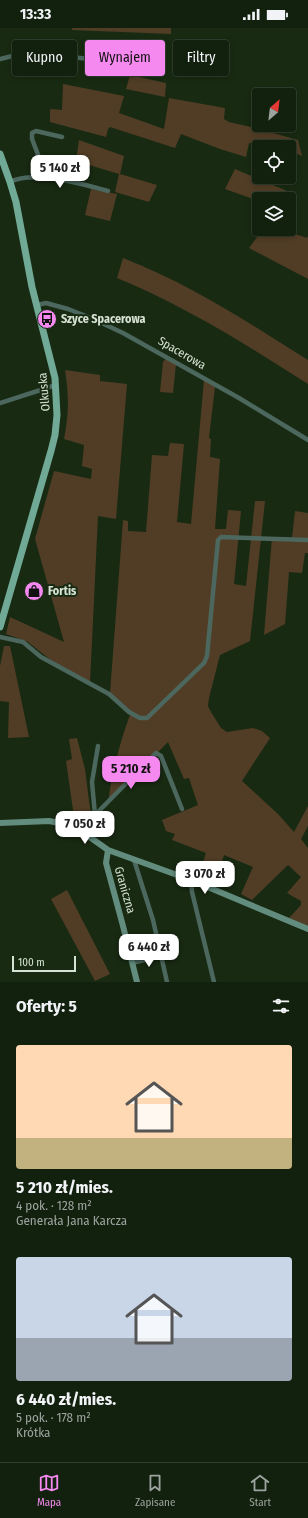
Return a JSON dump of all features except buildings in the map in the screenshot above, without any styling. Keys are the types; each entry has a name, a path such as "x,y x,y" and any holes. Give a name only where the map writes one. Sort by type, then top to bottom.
{"main road":[{"name":"Olkuska","path":"0,154 10,182 37,305 50,356 56,385 57,415 53,446 0,627"}],"street":[{"path":"0,59 24,53 85,59"},
{"path":"47,178 31,134 33,131 36,131 62,137"},
{"path":"10,182 18,179 42,177 108,191"},
{"name":"Spacerowa","path":"37,305 46,303 68,309 123,333 239,398 308,440"},
{"path":"0,403 56,385"},
{"path":"0,637 24,642 41,657 109,694 129,712 140,718 147,718 204,663 208,656 218,540 221,537 308,540"},
{"path":"98,746 92,782 95,815 156,752 161,756 182,809"},
{"path":"0,818 11,822"},
{"path":"0,823 49,821 65,824 84,834 108,850 191,880 308,929"},
{"name":"Graniczna","path":"108,850 106,863 137,982"},
{"path":"134,860 153,920 167,982"},
{"path":"191,880 192,892 214,982"},
{"path":"132,963 161,956"}],"shaded area":[{"path":"72,28 171,28 171,34 72,30"},
{"path":"130,76 166,83 165,97 126,89"},
{"path":"63,84 124,96 119,113 164,129 169,98 225,108 224,119 229,122 252,127 252,132 269,132 298,140 302,156 296,153 296,140 252,140 252,143 249,143 246,157 181,134 175,148 110,127 106,137 50,122 50,109 62,110"},
{"path":"79,140 124,156 120,174 157,185 149,202 115,192 119,174 76,161"},
{"path":"235,169 252,176 252,184 270,184 287,191 252,192 252,199 225,189"},
{"path":"91,189 117,194 110,221 85,215"},
{"path":"296,234 307,238 308,236 308,279 249,248 258,236 296,236"},
{"path":"123,258 148,268 218,304 308,360 308,384 215,327 167,301 117,278"},
{"path":"166,358 176,364 173,393 160,392 163,362"},
{"path":"65,370 100,375 100,381 127,384 116,519 98,516 90,683 52,661 28,642 6,634 10,617 64,642 35,539 54,471 91,479 92,469 82,466 84,445 64,439 68,405"},
{"path":"204,380 215,387 209,438 211,439 210,457 220,459 215,529 226,529 228,510 241,511 234,584 246,586 255,501 265,501 250,641 220,655 208,706 221,728 227,732 253,728 262,731 270,738 242,781 278,814 294,832 308,806 308,826 301,839 308,848 308,926 289,918 301,905 301,901 287,893 301,877 288,865 252,900 241,894 253,867 224,855 214,888 197,880 206,853 172,840 175,834 166,831 162,820 198,805 189,778 184,779 168,742 108,803 117,757 131,712 110,693 123,520 128,521 128,531 146,532 152,455 168,456 170,443 184,444 177,522 191,524"},
{"path":"295,511 308,513 308,553 305,553 302,573 289,572 285,624 264,635 272,537 292,538"},
{"path":"4,646 10,646 29,737 8,738 9,702 0,701 0,666"},
{"path":"77,738 85,769 94,830 93,836 75,824 66,761 72,759 69,739"},
{"path":"67,890 110,974 95,981 51,899"}],"place":[{"name":"Szyce Spacerowa","path":"47,319"},
{"name":"Fortis","path":"34,591"}]}
